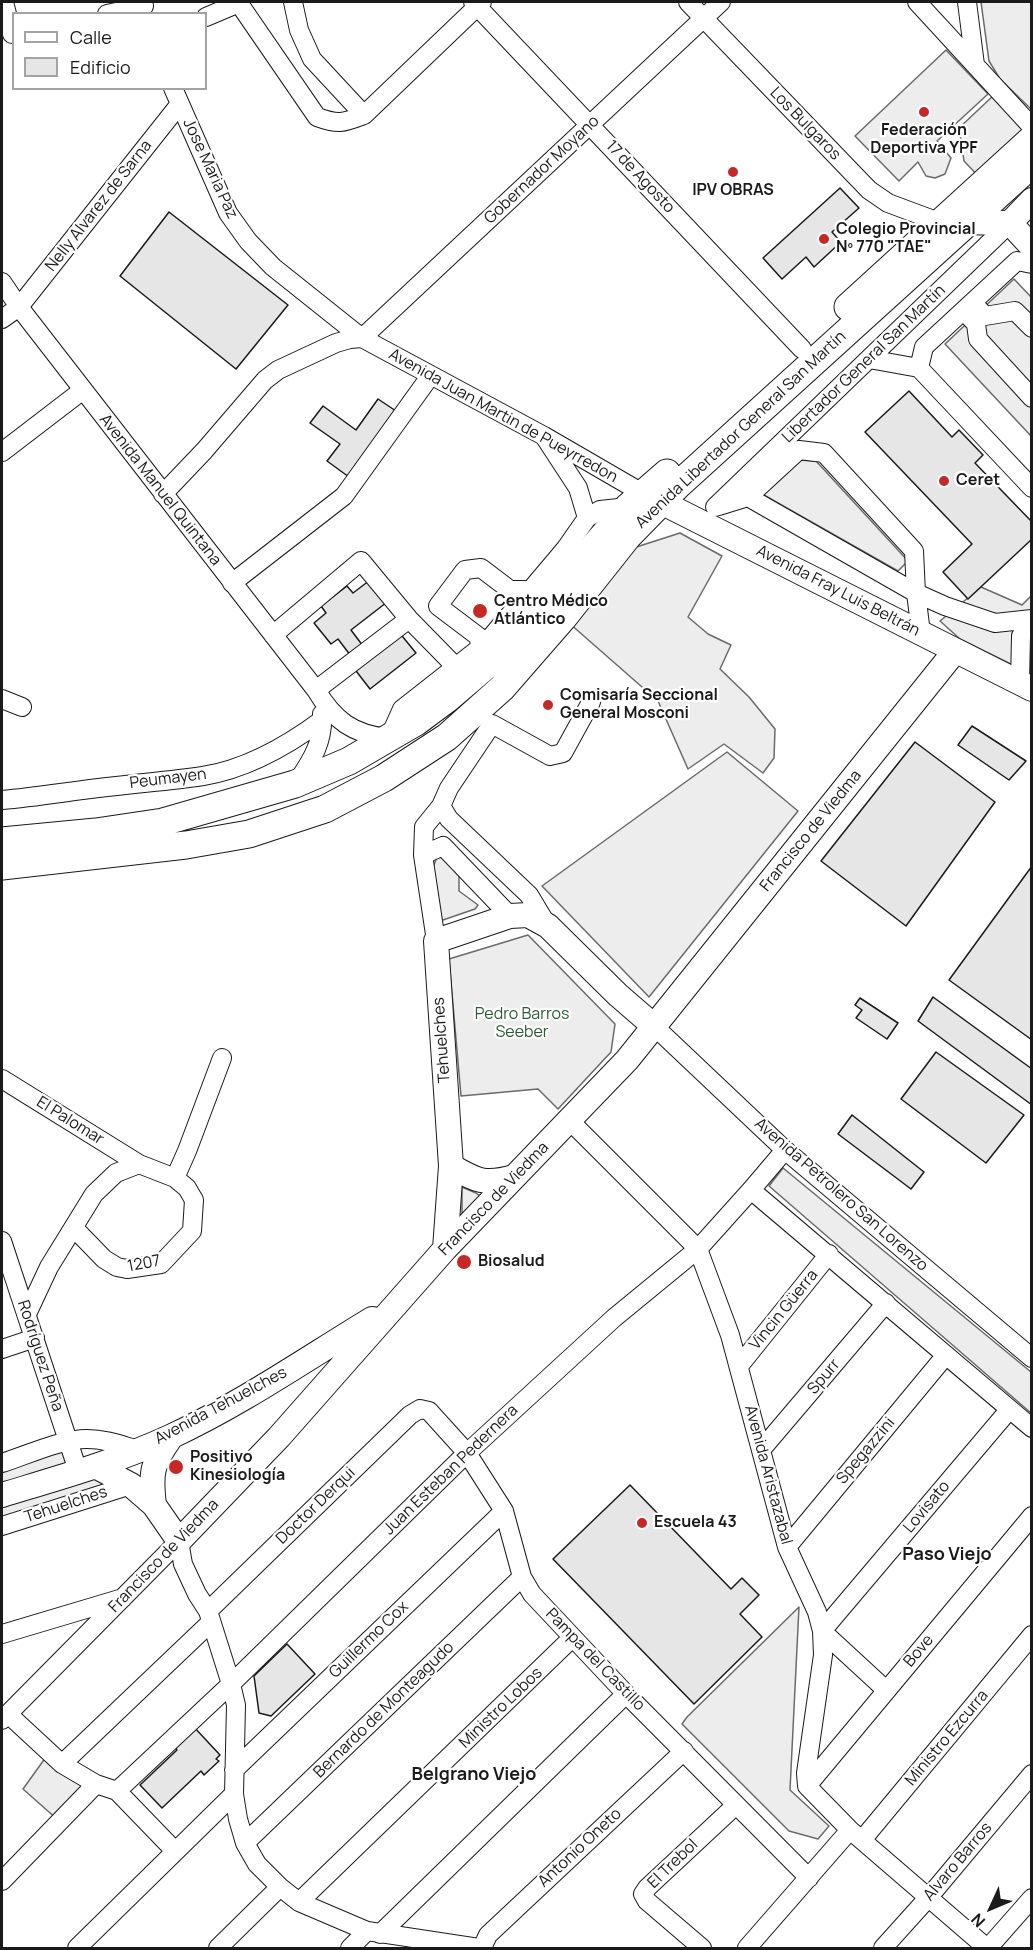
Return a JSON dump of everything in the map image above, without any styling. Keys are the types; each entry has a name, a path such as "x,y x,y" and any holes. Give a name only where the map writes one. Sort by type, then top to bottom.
{"highway":[{"name":"Avenida Libertador General San Martín","path":"2,841 96,832 163,822 295,784 349,761 389,738 447,699 484,656 519,634 644,501 802,349 1032,139"},
{"name":"Avenida Libertador General San Martín","path":"2,866 186,845 249,834 325,809 384,778 447,737 502,688 563,618 628,536 644,501 967,223 1032,164"},
{"path":"492,724 563,618"}],"main road":[{"name":"Libertador General San Martín","path":"1010,224 1032,200"},
{"path":"939,222 1010,224 1032,247"},
{"name":"Avenida Fray Luis Beltrán","path":"644,501 689,516 1026,686"},
{"name":"Francisco de Viedma","path":"179,1541 279,1437 445,1248 627,1060 955,651"},
{"path":"436,941 510,916 528,915 548,926 618,995 655,1027"},
{"name":"Tehuelches","path":"436,941 451,1166 445,1248"},
{"path":"618,995 628,1015 631,1037 627,1060"},
{"path":"451,1166 471,1178 494,1182 514,1177"},
{"name":"Avenida Tehuelches","path":"2,1495 86,1469 171,1437 243,1398 394,1305"},
{"path":"154,1505 151,1480 157,1457 171,1437"},
{"path":"86,1469 131,1485 154,1505 179,1541"}],"street":[{"path":"4,2 9,35"},
{"path":"207,17 238,2 317,117 343,123 363,115 477,3"},
{"path":"293,2 299,30 312,59 363,115"},
{"name":"Los Bulgaros","path":"688,2 869,190 888,203 939,222"},
{"name":"Gobernador Moyano","path":"362,338 721,2"},
{"path":"917,2 1032,127"},
{"path":"967,2 975,65"},
{"name":"17 de Agosto","path":"477,3 802,349"},
{"path":"118,12 144,7"},
{"name":"Nelly Alvarez de Sarna","path":"2,320 19,307 176,97"},
{"name":"Jose Maria Paz","path":"176,97 228,213 248,241 273,267 362,338"},
{"name":"Libertador General San Martín","path":"689,516 715,507 1010,224"},
{"path":"919,368 924,347 1017,261 1032,264"},
{"name":"Avenida Manuel Quintana","path":"2,282 328,710 354,730 375,737 389,738"},
{"path":"968,307 985,316 1015,311 1032,328"},
{"path":"968,307 976,324 978,339 1032,398"},
{"path":"328,346 336,330 338,319"},
{"path":"163,494 204,451 265,380 286,365 328,346 362,338"},
{"name":"Avenida Juan Martin de Pueyrredon","path":"362,338 544,436 644,501"},
{"path":"869,359 919,368 1032,488"},
{"path":"232,583 344,496 431,375"},
{"path":"2,452 83,390"},
{"path":"544,436 578,488 587,518"},
{"path":"715,507 747,497 799,450 824,453 914,551 921,633"},
{"path":"747,497 945,606 995,623 1032,620"},
{"path":"389,738 402,709 457,668 484,656 530,590 566,548 587,518 600,510 644,501"},
{"path":"273,635 361,561 409,619 457,668"},
{"path":"484,656 479,637 438,606 465,570 481,568 510,590 530,590"},
{"path":"295,784 318,748 323,727 318,694 409,619"},
{"path":"1026,686 1027,655 1021,636 1032,620"},
{"path":"2,699 22,707 2,710"},
{"path":"492,724 550,756 563,753 591,702"},
{"name":"Peumayen","path":"2,800 43,797 105,787 204,776 238,767 274,752 322,720"},
{"name":"Tehuelches","path":"436,941 423,855 424,827 441,806 449,788 492,724"},
{"path":"441,806 449,819 529,896 548,926"},
{"path":"423,855 444,846 510,916"},
{"name":"Avenida Petrolero San Lorenzo","path":"655,1027 785,1150 1032,1358"},
{"path":"175,1178 222,1058"},
{"name":"El Palomar","path":"2,1078 139,1164"},
{"name":"Avenida Aristazabal","path":"569,1120 698,1249 730,1335 787,1547 817,1612 822,1631 823,1655 806,1773 807,1786"},
{"name":"Juan Esteban Pedernera","path":"117,1791 467,1453 614,1318 698,1249 785,1150"},
{"path":"27,1314 49,1267 94,1194 116,1173 139,1164"},
{"name":"1207","path":"74,1228 104,1259 117,1268 127,1269 161,1264 192,1231 194,1200 187,1188 175,1178 139,1164"},
{"path":"751,1190 1032,1428"},
{"name":"Rodríguez Peña","path":"2,1241 68,1442 86,1469"},
{"name":"Vincin Güerra","path":"739,1366 828,1254"},
{"name":"Spurr","path":"761,1450 886,1303"},
{"path":"2,1349 35,1338"},
{"name":"Spegazzini","path":"787,1547 946,1355"},
{"name":"Doctor Derqui","path":"62,1764 410,1415 420,1409 429,1411"},
{"name":"Lovisato","path":"822,1631 1009,1410"},
{"name":"Pampa del Castillo","path":"429,1411 467,1453 504,1511 522,1577 532,1594 626,1694 809,1878"},
{"path":"2,1463 68,1442 86,1439 107,1441 138,1450"},
{"name":"Tehuelches","path":"2,1526 131,1485"},
{"name":"Guillermo Cox","path":"234,1770 504,1511"},
{"name":"Bove","path":"807,1786 1032,1516"},
{"path":"179,1541 183,1564 209,1616 231,1683 236,1705 234,1794 245,1844 256,1864 299,1902 373,1933 480,1948"},
{"name":"Francisco de Viedma","path":"5,1717 179,1541"},
{"name":"Bernardo de Monteagudo","path":"245,1844 522,1577"},
{"path":"2,1634 125,1597"},
{"path":"822,1631 886,1690"},
{"name":"Ministro Ezcurra","path":"747,1948 809,1878 856,1835 1032,1635"},
{"name":"Ministro Lobos","path":"299,1902 572,1638"},
{"path":"350,1948 373,1933 626,1694"},
{"path":"5,1717 62,1764 96,1784 117,1791 175,1851"},
{"name":"Antonio Oneto","path":"480,1948 488,1935 684,1751"},
{"name":"Alvaro Barros","path":"883,1948 1032,1774"},
{"path":"2,1881 96,1784"},
{"path":"807,1786 856,1835 987,1948 1032,1898"},
{"path":"78,1948 234,1794"},
{"name":"El Trebol","path":"702,1948 647,1901 643,1894 655,1880 736,1805"},
{"path":"218,1948 280,1887"}],"shaded area":[{"path":"981,2 1031,2 1031,109 1000,79 989,61"},
{"name":"Federación Deportiva YPF","path":"946,50 988,94 937,141 951,158 945,174 935,178 926,176 918,162 899,181 855,136"},
{"path":"994,95 1028,136 982,180 964,161 959,128"},
{"path":"1014,279 1031,297 1031,436 945,344"},
{"path":"798,460 816,461 908,561 898,571 762,494"},
{"path":"680,533 722,556 688,617 708,634 731,645 720,669 749,697 775,729 774,758 763,773 724,744 688,769 658,701 569,623 627,550"},
{"path":"981,587 1022,605 1031,596 1031,674 960,639 940,621"},
{"path":"727,752 798,811 649,997 542,886"},
{"path":"437,857 450,859 459,871 459,891 478,905 475,909 440,921 432,870"},
{"name":"Pedro Barros Seeber","path":"528,935 615,1024 611,1052 558,1109 538,1089 461,1096 449,959"},
{"path":"783,1168 1031,1372 1031,1413 769,1186"},
{"path":"462,1187 476,1193 492,1205 459,1238 462,1214"},
{"path":"67,1442 78,1471 131,1485 2,1526 2,1463"},
{"path":"799,1607 790,1790 829,1826 818,1839 789,1831 682,1724"},
{"path":"46,1757 88,1788 58,1820 23,1789"}],"building":[{"path":"840,188 859,208 832,232 841,242 814,267 806,257 782,279 763,258"},
{"path":"169,212 288,305 236,369 120,276"},
{"name":"Ceret","path":"909,391 952,437 959,430 983,455 975,463 1032,522 1032,539 968,599 943,572 972,544 865,432"},
{"path":"378,399 396,411 349,477 327,461 340,444 310,423 323,406 356,430"},
{"path":"374,577 391,599 351,630 369,654 398,631 416,653 370,689 353,667 357,664 338,639 331,644 314,623 326,613 321,606 347,586 353,593"},
{"path":"972,726 1026,761 1009,780 958,745"},
{"path":"915,742 995,802 906,926 821,861"},
{"path":"1032,866 1032,1040 949,980"},
{"path":"933,997 1032,1069 1032,1105 918,1021"},
{"path":"860,998 898,1023 887,1039 856,1018 862,1010 855,1005"},
{"path":"936,1052 1024,1115 986,1163 901,1099"},
{"path":"852,1115 924,1172 911,1189 838,1134"},
{"path":"630,1485 731,1589 742,1578 759,1595 740,1614 762,1637 694,1704 553,1559"},
{"path":"287,1644 315,1674 271,1716 259,1713 254,1676"},
{"path":"193,1726 220,1755 216,1759 219,1761 204,1775 201,1771 162,1808 140,1785 177,1750 173,1745"}],"place":[{"name":"Federación Deportiva YPF","path":"924,112"},
{"name":"IPV OBRAS","path":"733,172"},
{"name":"Colegio Provincial Nº 770 \"TAE\"","path":"824,239"},
{"name":"Ceret","path":"944,481"},
{"name":"Centro Médico Atlántico","path":"480,611"},
{"name":"Comisaría Seccional General Mosconi","path":"548,705"},
{"name":"Biosalud","path":"464,1262"},
{"name":"Positivo Kinesiología","path":"176,1467"},
{"name":"Escuela 43","path":"642,1523"}],"district":[{"name":"Paso Viejo","path":"947,1555"},
{"name":"Belgrano Viejo","path":"474,1775"}]}
